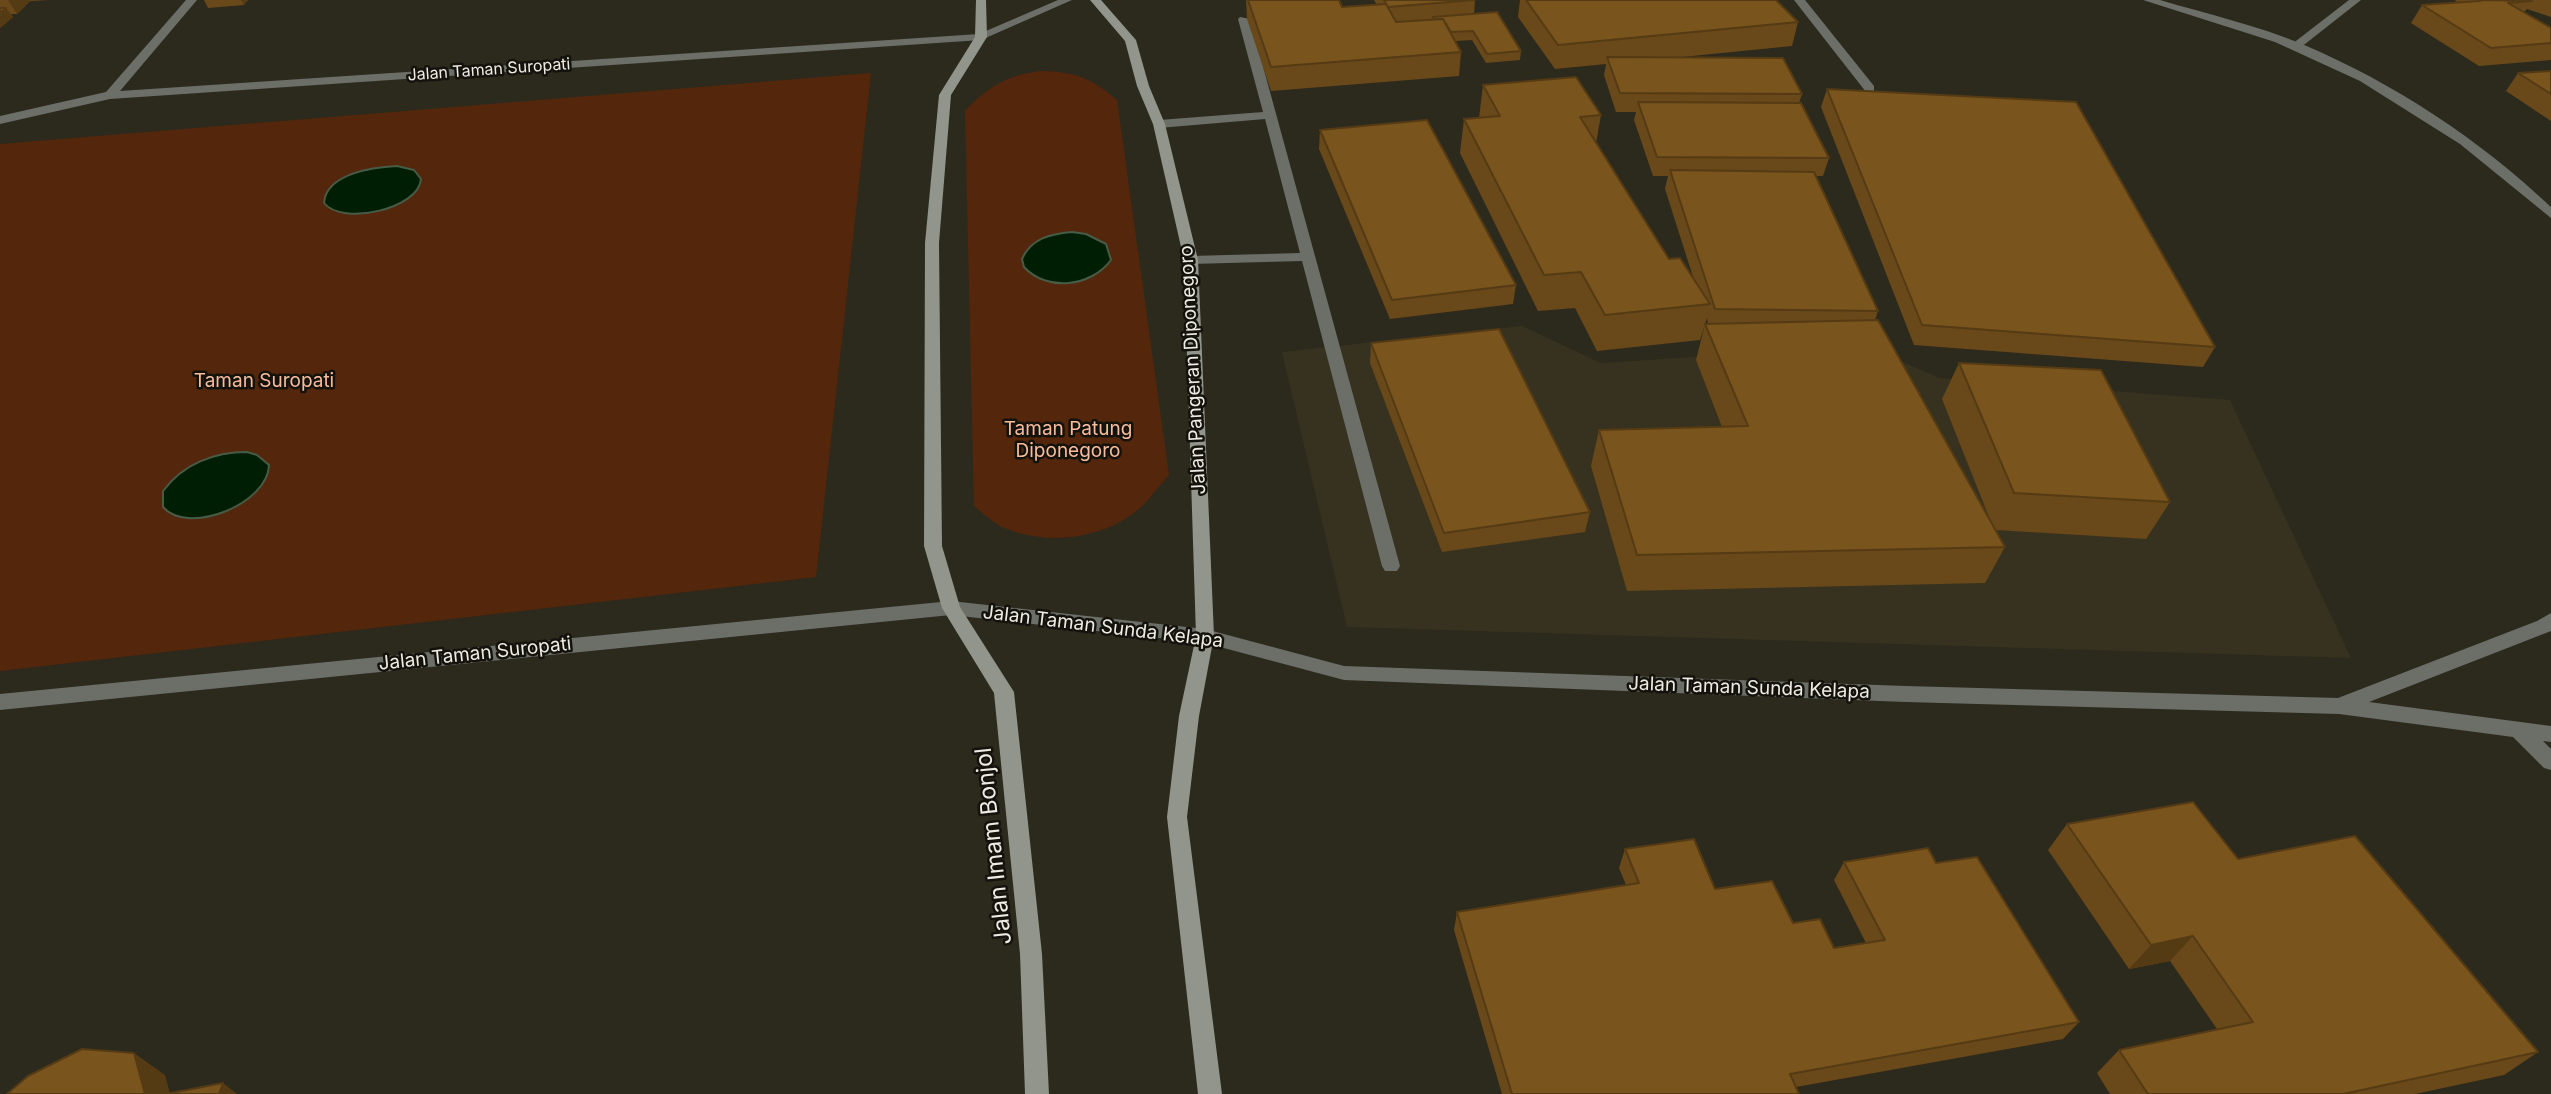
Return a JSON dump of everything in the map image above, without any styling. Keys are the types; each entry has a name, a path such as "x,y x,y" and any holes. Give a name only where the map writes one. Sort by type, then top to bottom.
{"main road":[{"path":"951,608 933,547 932,252 945,95 981,37 981,0"},
{"name":"Jalan Pangeran Diponegoro","path":"1095,0 1130,40 1143,86 1160,124 1191,260 1205,636"},
{"name":"Jalan Imam Bonjol","path":"951,608 1004,692 1031,954 1037,1094"},
{"path":"1205,636 1189,716 1177,817 1210,1094"}],"street":[{"path":"110,95 191,0"},
{"name":"Jalan Taman Suropati","path":"0,120 110,95 981,37 1066,0"},
{"path":"1799,0 1870,89"},
{"path":"2148,0 2296,46 2386,91 2447,130 2532,194 2551,214"},
{"path":"2296,46 2356,0"},
{"path":"1244,19 1391,566"},
{"path":"1160,124 1269,115"},
{"path":"1191,260 1308,257"},
{"name":"Jalan Taman Suropati","path":"0,702 951,608"},
{"name":"Jalan Taman Sunda Kelapa","path":"951,608 1205,636 1344,673 2339,706 2551,734"},
{"path":"2339,706 2544,626 2551,620"},
{"path":"2518,729 2551,762"}],"shaded area":[{"path":"397,166 414,170 421,179 417,190 408,199 378,211 362,213 333,210 324,203 327,193 342,178 365,170"},
{"path":"1072,232 1086,234 1106,244 1111,260 1092,276 1069,283 1044,280 1024,267 1022,259 1036,242 1049,236"},
{"path":"1522,326 1601,363 1865,346 1940,378 2230,400 2351,658 1347,627 1282,352"},
{"path":"247,452 257,455 269,465 265,479 256,492 242,503 225,512 190,518 175,515 163,507 163,491 190,467 211,457"}],"green space":[{"name":"Taman Patung Diponegoro","path":"1041,71 1082,77 1117,100 1169,475 1136,511 1116,524 1084,535 1050,538 1016,532 1000,526 974,506 965,111 999,83"},
{"name":"Taman Suropati","path":"871,73 816,577 0,671 0,144"}],"building":[{"path":"1248,0 1339,0 1342,7 1386,4 1396,22 1443,19 1461,52 1271,67"},
{"path":"1384,0 1475,0 1388,7"},
{"path":"1526,0 1776,0 1798,22 1558,45"},
{"path":"2478,0 2532,1 2508,3 2551,28 2551,43 2491,48 2422,5 2480,1"},
{"path":"1497,12 1521,51 1487,54 1473,31 1451,32 1443,19 1433,17"},
{"path":"1607,57 1783,58 1802,94 1620,93"},
{"path":"2551,71 2551,94 2518,73"},
{"path":"1576,77 1601,115 1580,117 1669,259 1680,258 1710,304 1605,315 1581,272 1544,275 1464,119 1500,116 1483,85"},
{"path":"1827,89 2076,102 2215,347 1922,325"},
{"path":"1638,102 1801,103 1829,158 1657,157"},
{"path":"1427,120 1516,285 1392,300 1320,130"},
{"path":"1670,170 1814,172 1878,311 1715,309"},
{"path":"1878,320 2005,547 1637,555 1599,430 1748,426 1705,324"},
{"path":"1499,329 1590,512 1444,533 1371,343"},
{"path":"1959,363 2101,370 2170,502 2014,493"},
{"path":"2193,802 2238,859 2355,836 2538,1052 2343,1094 2148,1094 2119,1050 2253,1022 2193,936 2151,945 2067,824"},
{"path":"1694,839 1715,889 1772,881 1793,923 1820,919 1834,948 1885,940 1844,862 1928,848 1936,863 1977,857 2079,1022 1790,1074 1799,1094 1512,1094 1457,912 1639,883 1625,849"},
{"path":"82,1049 134,1053 145,1094 7,1094 28,1076"},
{"path":"223,1083 219,1094 166,1094"}]}
